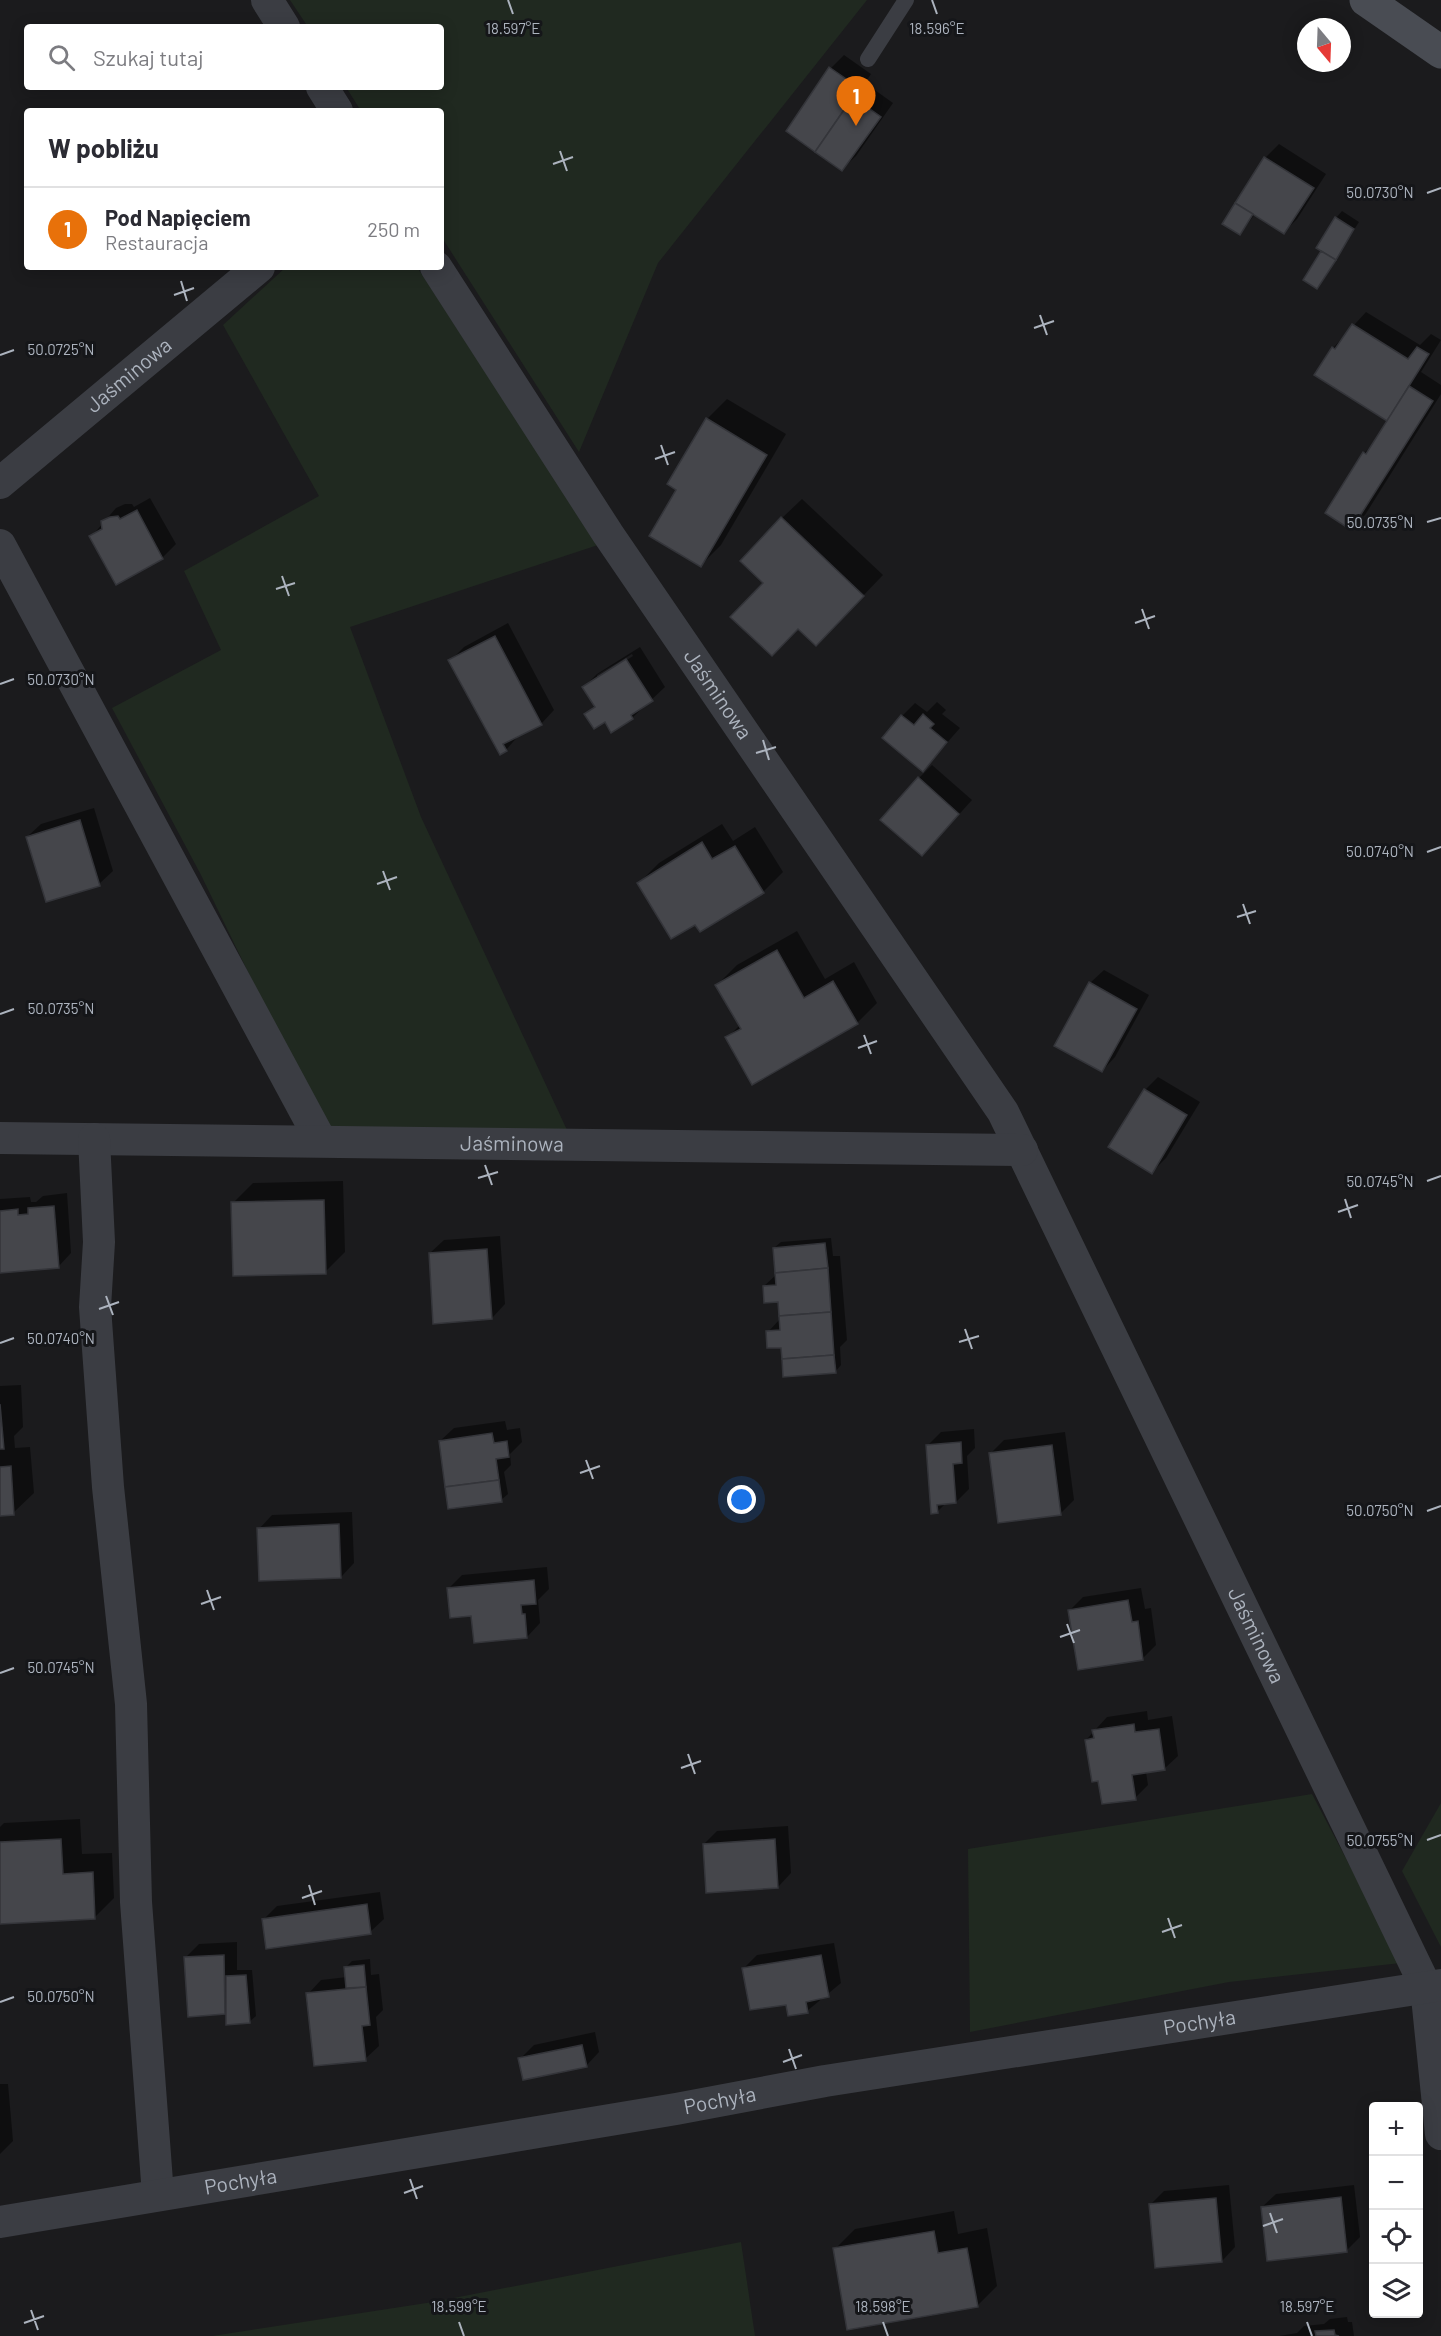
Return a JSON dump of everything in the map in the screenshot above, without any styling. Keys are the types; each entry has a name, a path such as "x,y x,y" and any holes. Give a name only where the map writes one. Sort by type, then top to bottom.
{"street":[{"path":"267,0 282,24"},
{"path":"1366,0 1441,52"},
{"path":"324,90 335,108"},
{"name":"Jaśminowa","path":"0,483 255,270"},
{"name":"Jaśminowa","path":"438,270 608,534 1003,1112 1434,1986 1441,2134"},
{"path":"0,545 321,1141"},
{"name":"Jaśminowa","path":"0,1138 1022,1150"},
{"path":"94,1140 99,1242 95,1307 108,1486 131,1704 136,1902 158,2195"},
{"name":"Pochyła","path":"0,2222 676,2109 825,2081 1434,1986"}],"lane":[{"path":"868,59 906,0"}],"shaded area":[{"path":"290,0 867,0 658,263 579,452 444,241 444,108 359,108 348,90 444,90 444,24 306,24"},
{"path":"283,270 419,270 598,545 350,627 421,817 567,1130 326,1133 201,875 112,708 221,650 184,571 319,496 223,325"},
{"path":"1312,1794 1401,1963 1229,1982 970,2032 968,1849"},
{"path":"1441,1803 1441,1947 1402,1871"},
{"path":"741,2242 755,2336 212,2336 433,2302"}],"building":[{"path":"829,67 859,88 815,152 786,131"},
{"path":"853,97 881,117 842,171 815,152"},
{"path":"1264,157 1314,188 1284,234 1235,203"},
{"path":"1235,203 1253,214 1240,235 1222,224"},
{"path":"1335,217 1354,229 1336,260 1316,248"},
{"path":"1321,251 1336,260 1317,289 1303,280"},
{"path":"1352,324 1408,359 1417,347 1429,354 1387,421 1314,375 1332,347 1335,349"},
{"path":"1409,386 1433,401 1351,530 1325,513 1363,452 1366,454"},
{"path":"706,418 767,455 701,567 649,536 676,490 667,484"},
{"path":"137,510 163,559 116,585 89,536 102,529 101,521 118,516 120,519"},
{"path":"781,517 864,596 816,646 798,629 772,656 730,617 763,583 740,561"},
{"path":"495,636 542,725 503,744 507,751 500,755 448,660"},
{"path":"626,659 653,701 631,715 633,719 611,733 605,722 594,729 584,714 595,707 582,687"},
{"path":"923,714 934,724 930,728 947,742 923,772 882,738 901,715 914,725"},
{"path":"918,777 959,814 922,856 880,820"},
{"path":"80,820 100,886 46,902 26,837"},
{"path":"702,842 712,859 735,846 764,893 700,932 695,925 671,939 637,883"},
{"path":"777,950 804,998 833,981 858,1024 752,1085 725,1037 741,1029 715,985"},
{"path":"1089,982 1137,1009 1102,1072 1054,1046"},
{"path":"1144,1089 1187,1115 1152,1174 1108,1147"},
{"path":"324,1200 326,1274 233,1276 231,1202"},
{"path":"54,1206 59,1268 0,1273 0,1211 18,1209 18,1215 28,1214 28,1208"},
{"path":"825,1243 828,1268 775,1273 773,1248"},
{"path":"487,1249 492,1319 433,1324 429,1253"},
{"path":"828,1268 831,1312 779,1316 778,1302 764,1303 763,1286 776,1285 775,1273"},
{"path":"831,1312 834,1355 782,1359 781,1348 767,1348 766,1331 780,1330 779,1316"},
{"path":"834,1355 836,1373 783,1377 782,1359"},
{"path":"0,1404 4,1449 0,1449"},
{"path":"492,1433 494,1443 507,1441 509,1457 496,1459 499,1480 445,1487 439,1441"},
{"path":"961,1442 962,1463 953,1464 956,1503 937,1505 938,1513 931,1514 926,1445"},
{"path":"1052,1445 1061,1515 998,1523 989,1453"},
{"path":"11,1466 14,1515 0,1516 0,1467"},
{"path":"499,1480 502,1502 448,1509 445,1487"},
{"path":"339,1524 341,1578 259,1581 257,1528"},
{"path":"534,1580 536,1604 521,1605 522,1614 525,1614 527,1638 474,1643 471,1616 450,1618 447,1588"},
{"path":"1128,1600 1132,1622 1138,1621 1143,1660 1078,1670 1068,1610"},
{"path":"1134,1724 1135,1732 1159,1729 1165,1770 1132,1775 1136,1800 1102,1804 1098,1781 1092,1782 1085,1740 1094,1738 1092,1730"},
{"path":"61,1839 63,1874 93,1872 95,1919 0,1924 0,1842"},
{"path":"775,1839 778,1888 706,1893 703,1844"},
{"path":"367,1904 371,1934 266,1949 262,1919"},
{"path":"224,1955 225,2014 188,2017 184,1957"},
{"path":"821,1955 829,1997 806,2002 808,2013 788,2016 786,2005 750,2010 742,1968"},
{"path":"364,1965 366,1987 346,1988 344,1967"},
{"path":"246,1975 250,2023 226,2025 226,1976"},
{"path":"366,1987 370,2025 362,2026 366,2061 314,2066 306,1993"},
{"path":"582,2045 587,2067 523,2080 518,2058"},
{"path":"1341,2197 1347,2252 1267,2261 1261,2207"},
{"path":"1216,2198 1222,2262 1155,2268 1149,2204"},
{"path":"934,2231 938,2253 967,2248 978,2307 847,2330 833,2248"},
{"path":"1334,2330 1335,2335 1339,2336 1316,2336 1315,2331"}],"place":[{"name":"Pod Napięciem","path":"856,126"}]}
